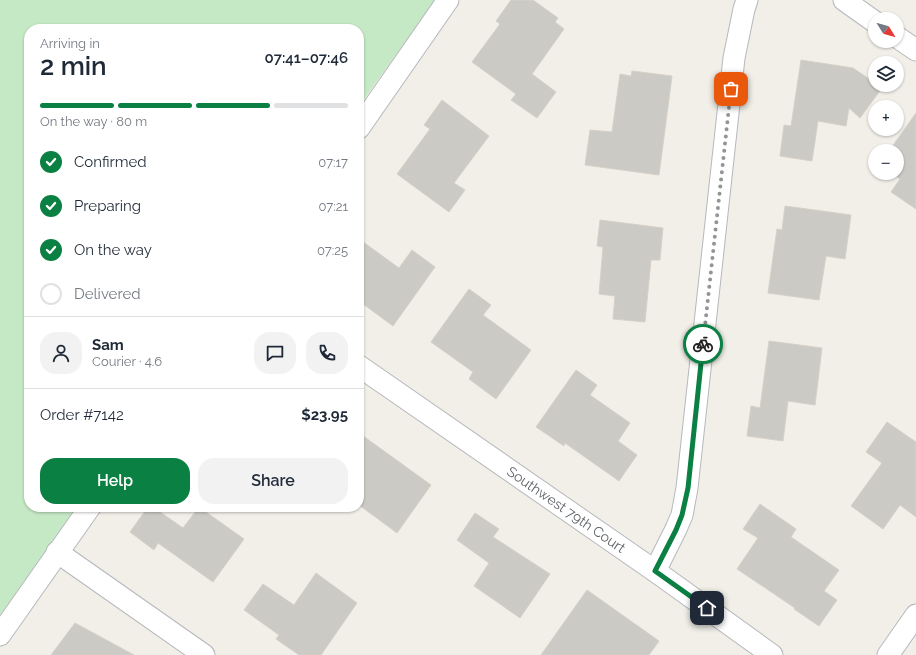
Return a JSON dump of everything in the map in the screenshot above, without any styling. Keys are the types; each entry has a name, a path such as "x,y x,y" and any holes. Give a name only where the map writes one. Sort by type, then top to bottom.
{"street":[{"path":"364,121 448,0"},
{"path":"655,571 682,515 688,488 734,58 747,0"},
{"path":"844,0 868,17"},
{"path":"904,42 916,50"},
{"name":"Southwest 79th Court","path":"364,369 655,571 772,655"},
{"path":"0,635 86,512"},
{"path":"57,552 204,655"},
{"path":"888,655 916,615"}],"green space":[{"path":"0,0 435,0 364,99 364,24 24,24 24,512 72,512 0,615"}],"building":[{"path":"511,0 533,0 558,18 555,22 564,29 532,74 556,92 537,118 511,100 516,94 472,62 500,24 496,21"},
{"path":"801,60 853,68 868,78 868,92 879,92 873,100 868,100 868,107 860,118 849,108 846,126 818,121 812,161 780,156 784,125 791,126"},
{"path":"632,71 672,76 659,175 585,165 590,130 612,132 620,74 631,76"},
{"path":"442,100 489,136 454,183 465,190 449,212 397,174 430,129 424,125"},
{"path":"916,113 916,209 891,192 899,180 904,180 904,144 894,144 900,136 904,136 904,130"},
{"path":"785,206 851,215 845,259 826,256 819,300 768,293 777,229 782,230"},
{"path":"600,220 663,228 660,260 651,260 645,322 613,319 615,296 599,294 603,247 597,246"},
{"path":"364,243 399,268 412,250 435,267 393,326 364,305"},
{"path":"469,289 491,305 483,315 531,350 496,399 469,379 473,372 431,342"},
{"path":"769,341 822,348 815,405 788,401 783,441 747,436 751,406 760,408"},
{"path":"576,370 597,385 590,395 630,423 618,441 637,455 619,481 565,443 564,446 536,427"},
{"path":"887,422 916,442 916,517 900,505 883,529 851,506 882,463 866,452"},
{"path":"364,437 431,485 397,533 364,509"},
{"path":"760,504 796,529 791,537 839,570 824,591 837,600 819,626 737,569 758,538 743,529"},
{"path":"144,512 160,512 183,528 195,512 206,512 244,539 213,582 158,543 154,550 130,532"},
{"path":"475,513 499,529 493,537 550,574 520,618 474,586 489,563 457,540"},
{"path":"316,573 357,603 321,655 299,655 276,639 279,635 244,610 263,584 294,605"},
{"path":"587,590 659,641 649,655 541,655"},
{"path":"75,623 134,655 51,655"}],"way so far":[{"path":"703,344 731,89"}],"route":[{"path":"703,344 689,466 688,488 682,515 655,571 707,608"}]}
